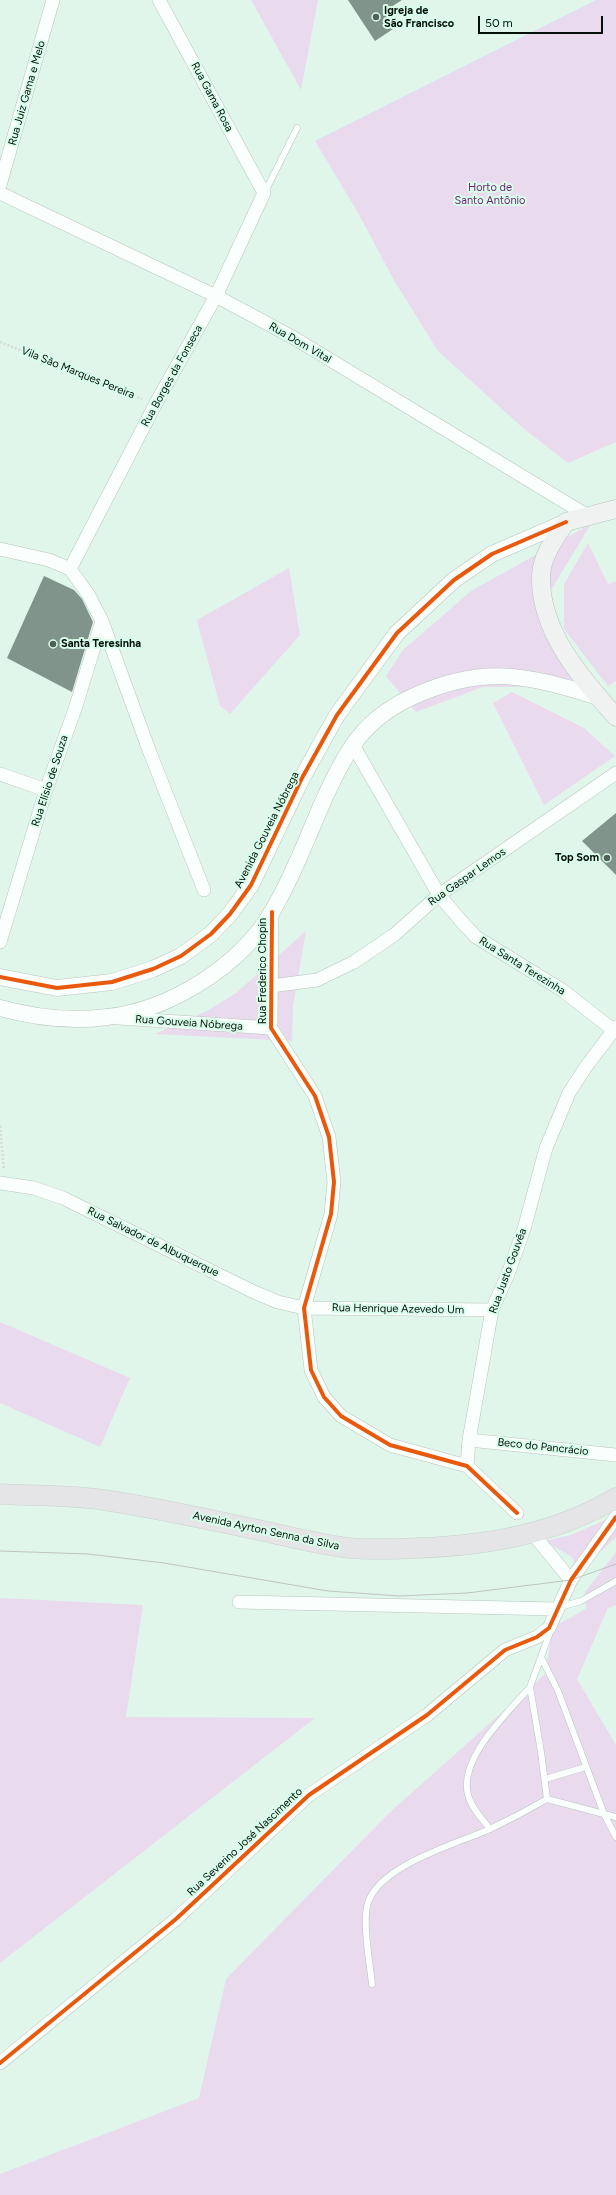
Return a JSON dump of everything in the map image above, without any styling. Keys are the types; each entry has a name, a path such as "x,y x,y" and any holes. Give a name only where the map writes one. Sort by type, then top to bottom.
{"main road":[{"path":"616,509 566,522 553,541 544,560 540,576 543,597 551,629 580,674 616,718"},
{"name":"Avenida Ayrton Senna da Silva","path":"0,1494 102,1499 166,1510 320,1544 350,1548 390,1549 445,1547 502,1541 532,1534 595,1511 616,1498"}],"street":[{"name":"Rua Juiz Gama e Melo","path":"0,185 54,0"},
{"name":"Rua Gama Rosa","path":"159,0 264,193"},
{"name":"Rua Dom Vital","path":"0,193 216,296 294,338 588,516"},
{"name":"Rua Borges da Fonseca","path":"70,569 155,405 216,296 264,193"},
{"name":"Avenida Gouveia Nóbrega","path":"0,977 57,988 112,982 153,969 181,956 211,934 230,914 252,885 302,778 337,715 397,633 454,580 492,554 566,522"},
{"path":"0,549 49,560 70,569 88,594 102,621 149,750 204,890"},
{"name":"Rua Elísio de Souza","path":"0,942 46,790 76,706 102,621"},
{"path":"0,1008 48,1017 107,1018 147,1008 184,993 208,978 246,945 272,912 291,877 333,780 353,745 377,717 404,701 434,687 472,677 498,676 527,678 564,686 598,697"},
{"name":"Rua Santa Terezinha","path":"353,745 394,820 439,895 476,937 562,990 615,1030"},
{"name":"Rua Gaspar Lemos","path":"271,986 317,980 354,962 394,935 439,895 616,773"},
{"path":"0,774 46,790"},
{"name":"Rua Frederico Chopin","path":"272,912 271,1028 315,1096 329,1137 334,1182 331,1214 304,1308 311,1370 324,1397 341,1416 390,1445 467,1466"},
{"name":"Rua Gouveia Nóbrega","path":"107,1018 271,1028"},
{"name":"Rua Justo Gouvêa","path":"467,1466 469,1440 492,1310 508,1274 524,1229 538,1175 556,1123 569,1093 615,1030"},
{"name":"Rua Salvador de Albuquerque","path":"3,1183 34,1188 63,1198 254,1292 278,1302 304,1308"},
{"name":"Rua Henrique Azevedo Um","path":"304,1308 492,1310"},
{"name":"Beco do Pancrácio","path":"469,1440 616,1456"},
{"path":"467,1466 518,1513"},
{"path":"552,1624 556,1609 570,1580 616,1517"},
{"path":"532,1534 570,1580"},
{"path":"238,1602 556,1609"},
{"name":"Rua Severino José Nascimento","path":"0,2063 176,1919 309,1795 427,1715 505,1650 537,1637 552,1624"}],"lane":[{"name":"Rua Borges da Fonseca","path":"264,193 297,128"},
{"path":"556,1609 581,1601 616,1581"},
{"path":"490,1829 468,1798 467,1776 474,1755 530,1687 552,1624"},
{"path":"541,1657 558,1691 604,1814 616,1837"},
{"path":"530,1687 547,1799"},
{"path":"545,1779 586,1767"},
{"path":"372,1984 366,1923 368,1900 378,1887 396,1870 420,1858 490,1829 547,1799 616,1817"}],"path":[{"path":"0,1126 3,1183"}],"green space":[{"path":"251,0 318,0 301,90"},
{"name":"Horto de Santo Antônio","path":"596,0 616,0 616,442 568,463 524,429 438,351 395,282 358,213 315,141"},
{"path":"591,524 551,590 557,625 602,702 528,687 483,687 416,712 386,676 403,650 471,591"},
{"path":"588,543 608,584 616,581 616,681 608,686 564,629 564,584"},
{"path":"289,568 300,635 230,714 220,706 197,620"},
{"path":"512,692 584,728 615,756 544,805 493,703"},
{"path":"306,931 293,1006 292,1041 155,1034 207,1011 236,993"},
{"path":"0,1322 130,1378 100,1447 0,1403"},
{"path":"616,1515 616,1537 579,1572 572,1557 545,1541 571,1535"},
{"path":"616,1552 616,1605 608,1608 577,1679 616,1745 616,2195 0,2195 0,2174 199,2098 226,1979 388,1814 545,1674 553,1627 586,1609 585,1592"},
{"path":"0,1598 143,1605 126,1717 315,1718 0,1963"}],"building":[{"name":"Igreja de São Francisco","path":"348,0 402,0 388,9 399,25 375,41"},
{"name":"Santa Teresinha","path":"44,576 74,590 82,599 93,622 72,692 7,658"},
{"name":"Top Som","path":"616,813 616,875 582,841"}],"tram line":[{"path":"0,1551 88,1554 164,1563 328,1591 399,1596 467,1593 571,1580 616,1564"}],"cycle path":[{"path":"0,977 57,988 112,982 153,969 181,956 211,934 230,914 251,885 302,778 337,715 397,633 454,580 492,554 566,522"},
{"path":"272,912 271,1028 315,1096 329,1137 334,1182 331,1214 304,1308 311,1370 324,1397 341,1416 390,1445 467,1466 517,1513"},
{"path":"0,2063 176,1919 309,1795 427,1715 505,1650 537,1637 549,1628 571,1580 616,1517"}],"place":[{"name":"Igreja de São Francisco","path":"376,17"},
{"name":"Santa Teresinha","path":"53,644"},
{"name":"Top Som","path":"607,858"}]}
